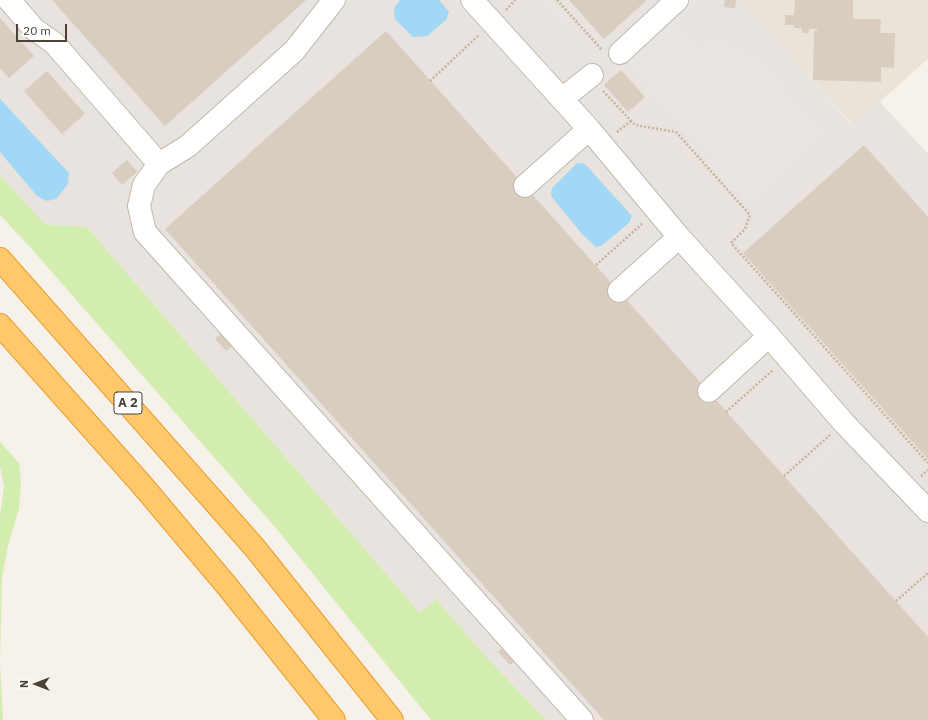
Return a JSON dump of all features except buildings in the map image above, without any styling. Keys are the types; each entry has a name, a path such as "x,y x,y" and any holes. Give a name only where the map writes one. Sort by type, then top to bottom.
{"highway":[{"name":"A 2","path":"0,259 255,548 392,720"},
{"path":"0,325 142,485 227,586 334,720"}],"lane":[{"path":"9,0 34,29 54,43 159,164"},
{"path":"334,0 294,51 188,146 159,164 144,185 139,206 145,232 582,720"},
{"path":"472,0 562,99 679,237 769,336 844,423 928,511"},
{"path":"613,55 677,0"},
{"path":"562,99 597,82"},
{"path":"525,186 589,130"},
{"path":"619,291 679,237"},
{"path":"709,391 769,336"}],"path":[{"path":"430,80 515,0"},
{"path":"557,0 613,55"},
{"path":"597,82 635,125 676,132 750,215 745,229 731,243 928,462"},
{"path":"726,412 787,358"},
{"path":"784,476 844,423"},
{"path":"896,601 928,573"}],"shaded area":[{"path":"0,0 741,0 852,125 879,101 928,154 928,720 546,720 480,650 436,599 421,614 87,227 45,224 0,175"},
{"path":"535,0 552,0 575,25 565,34"},
{"path":"668,0 710,0 680,26 698,44 710,33 757,52 829,132 750,209 610,51"},
{"path":"741,0 928,0 928,59 853,125"},
{"path":"652,232 662,242 623,277 614,267"},
{"path":"761,353 771,363 731,399 722,389"},
{"path":"837,437 846,448 807,483 797,473"},
{"path":"928,579 928,614 911,595"}],"green space":[{"path":"0,175 45,224 87,227 420,613 436,599 480,650 546,720 431,720 276,528 30,247 0,215"},
{"path":"0,442 19,463 21,482 19,509 8,546 2,577 0,664 0,516 4,486 0,467"},
{"path":"0,664 3,720 0,720"}],"water":[{"path":"400,0 439,0 449,12 446,20 427,36 413,37 395,19 394,8"},
{"path":"0,99 69,173 68,184 56,199 47,201 37,196 0,152"},
{"path":"577,163 585,164 632,216 629,223 601,246 596,247 582,234 551,196 552,188"}]}
